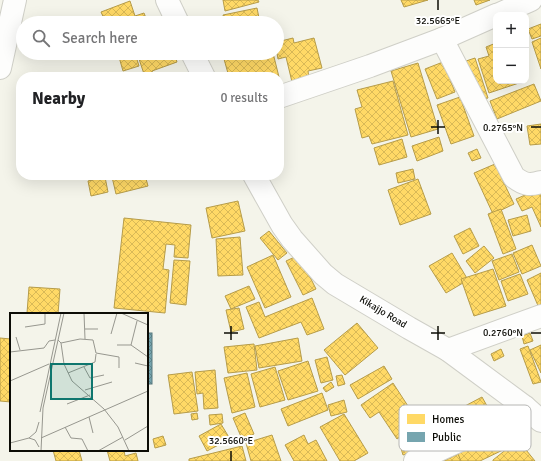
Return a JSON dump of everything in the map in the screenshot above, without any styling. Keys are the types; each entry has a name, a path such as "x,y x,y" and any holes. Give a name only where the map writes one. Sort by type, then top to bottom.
{"street":[{"path":"0,68 15,0"},
{"path":"167,0 175,16"},
{"path":"503,12 531,0"},
{"path":"284,95 370,66 442,39 493,16"},
{"path":"442,39 514,176 522,183 536,184 541,182"},
{"path":"196,60 202,72"},
{"name":"Kikajjo Road","path":"257,180 282,225 292,239 323,274 335,284 448,350 521,405"},
{"path":"448,350 541,316"},
{"path":"415,461 437,451"}],"building: Homes":[{"path":"223,0 258,0 259,2 225,11"},
{"path":"401,0 428,0 404,7"},
{"path":"474,0 490,0 476,5"},
{"path":"130,1 135,16 103,16 101,12"},
{"path":"257,8 259,16 223,16"},
{"path":"144,13 145,16 135,16"},
{"path":"541,24 541,36 532,39 529,29"},
{"path":"293,38 294,43 314,38 322,68 308,71 309,78 292,82 286,57 284,58 284,40"},
{"path":"541,38 541,69 532,42"},
{"path":"493,44 493,84 516,84 489,93 478,59 489,56 486,47"},
{"path":"475,58 488,98 479,101 466,61"},
{"path":"120,60 137,60 139,66 123,71"},
{"path":"139,60 176,60 177,62 152,72 143,72"},
{"path":"224,60 275,60 278,72 228,72"},
{"path":"443,62 455,92 437,99 425,69"},
{"path":"418,63 438,129 411,137 391,71"},
{"path":"393,81 408,135 372,144 369,136 362,138 355,109 362,107 357,90"},
{"path":"534,84 541,101 497,119 490,101"},
{"path":"460,97 474,136 451,144 437,105"},
{"path":"541,124 541,144 530,145 527,126"},
{"path":"439,137 443,151 417,161 412,146"},
{"path":"402,139 407,157 379,165 374,148"},
{"path":"477,149 481,158 472,161 468,153"},
{"path":"495,164 514,204 493,214 474,173"},
{"path":"413,169 415,179 398,183 396,173"},
{"path":"418,179 431,214 400,225 388,190"},
{"path":"106,180 108,192 91,196 88,181"},
{"path":"113,180 146,180 148,186 116,194"},
{"path":"541,188 541,227 532,207 522,211 516,199"},
{"path":"238,201 245,231 212,238 206,208"},
{"path":"501,209 516,249 503,254 488,214"},
{"path":"527,215 531,231 513,236 508,220"},
{"path":"124,218 191,225 188,258 174,257 175,245 166,244 163,269 169,270 165,313 114,308"},
{"path":"470,228 479,246 463,254 454,236"},
{"path":"269,231 287,253 278,260 260,238"},
{"path":"240,237 243,275 218,276 216,239"},
{"path":"532,245 541,266 522,274 513,253"},
{"path":"484,246 494,258 475,273 466,261"},
{"path":"452,253 468,280 446,293 429,266"},
{"path":"512,254 519,272 499,280 492,261"},
{"path":"273,255 291,297 265,308 247,267"},
{"path":"299,255 316,289 303,295 286,261"},
{"path":"174,260 190,261 186,305 170,303"},
{"path":"493,269 506,306 474,316 461,279"},
{"path":"541,273 541,307 539,308 527,280"},
{"path":"520,274 528,294 508,301 501,281"},
{"path":"249,286 255,299 231,309 225,296"},
{"path":"29,287 60,289 58,313 27,313"},
{"path":"312,298 324,329 307,335 301,322 259,338 246,307 259,302 265,317"},
{"path":"239,308 244,329 231,332 226,310"},
{"path":"357,323 378,348 345,375 324,350"},
{"path":"530,333 533,341 524,344 522,336"},
{"path":"0,338 10,339 10,402 0,401"},
{"path":"298,338 302,361 259,368 255,346"},
{"path":"254,344 257,370 228,373 224,347"},
{"path":"541,345 541,373 530,350"},
{"path":"528,346 541,382 533,384 520,349"},
{"path":"501,349 504,356 494,361 491,354"},
{"path":"327,357 333,380 321,383 315,360"},
{"path":"308,361 318,391 288,400 278,371"},
{"path":"384,366 392,379 358,399 350,385"},
{"path":"275,367 285,400 260,407 251,374"},
{"path":"215,370 218,408 204,409 203,393 197,394 195,372"},
{"path":"192,372 198,411 174,414 168,375"},
{"path":"247,373 255,407 232,413 224,378"},
{"path":"342,375 345,384 338,386 336,376"},
{"path":"331,382 334,387 326,392 323,388"},
{"path":"393,383 407,405 399,405 399,438 397,439 379,412 370,418 361,405"},
{"path":"322,393 328,410 288,426 281,409"},
{"path":"482,397 486,405 467,405"},
{"path":"344,400 347,412 331,416 328,405"},
{"path":"197,413 198,419 192,420 191,414"},
{"path":"245,413 254,434 242,439 233,418"},
{"path":"222,414 223,423 210,425 209,415"},
{"path":"344,414 368,453 354,461 340,461 320,427"},
{"path":"221,424 230,439 207,451 199,436"},
{"path":"272,435 281,461 251,461 246,443"},
{"path":"304,435 308,444 316,440 327,461 294,461 285,445"},
{"path":"163,436 166,445 155,448 153,439"},
{"path":"242,446 246,461 189,461 189,459"},
{"path":"53,451 79,451 82,461 56,461"},
{"path":"107,451 124,451 125,456 136,453 138,461 110,461"},
{"path":"402,451 416,451 403,455"},
{"path":"454,451 501,451 480,461 459,461"},
{"path":"504,451 527,451 535,461 493,461"},
{"path":"458,454 461,461 444,461"}],"building: Public":[{"path":"148,333 152,333 152,384 148,384"}]}
